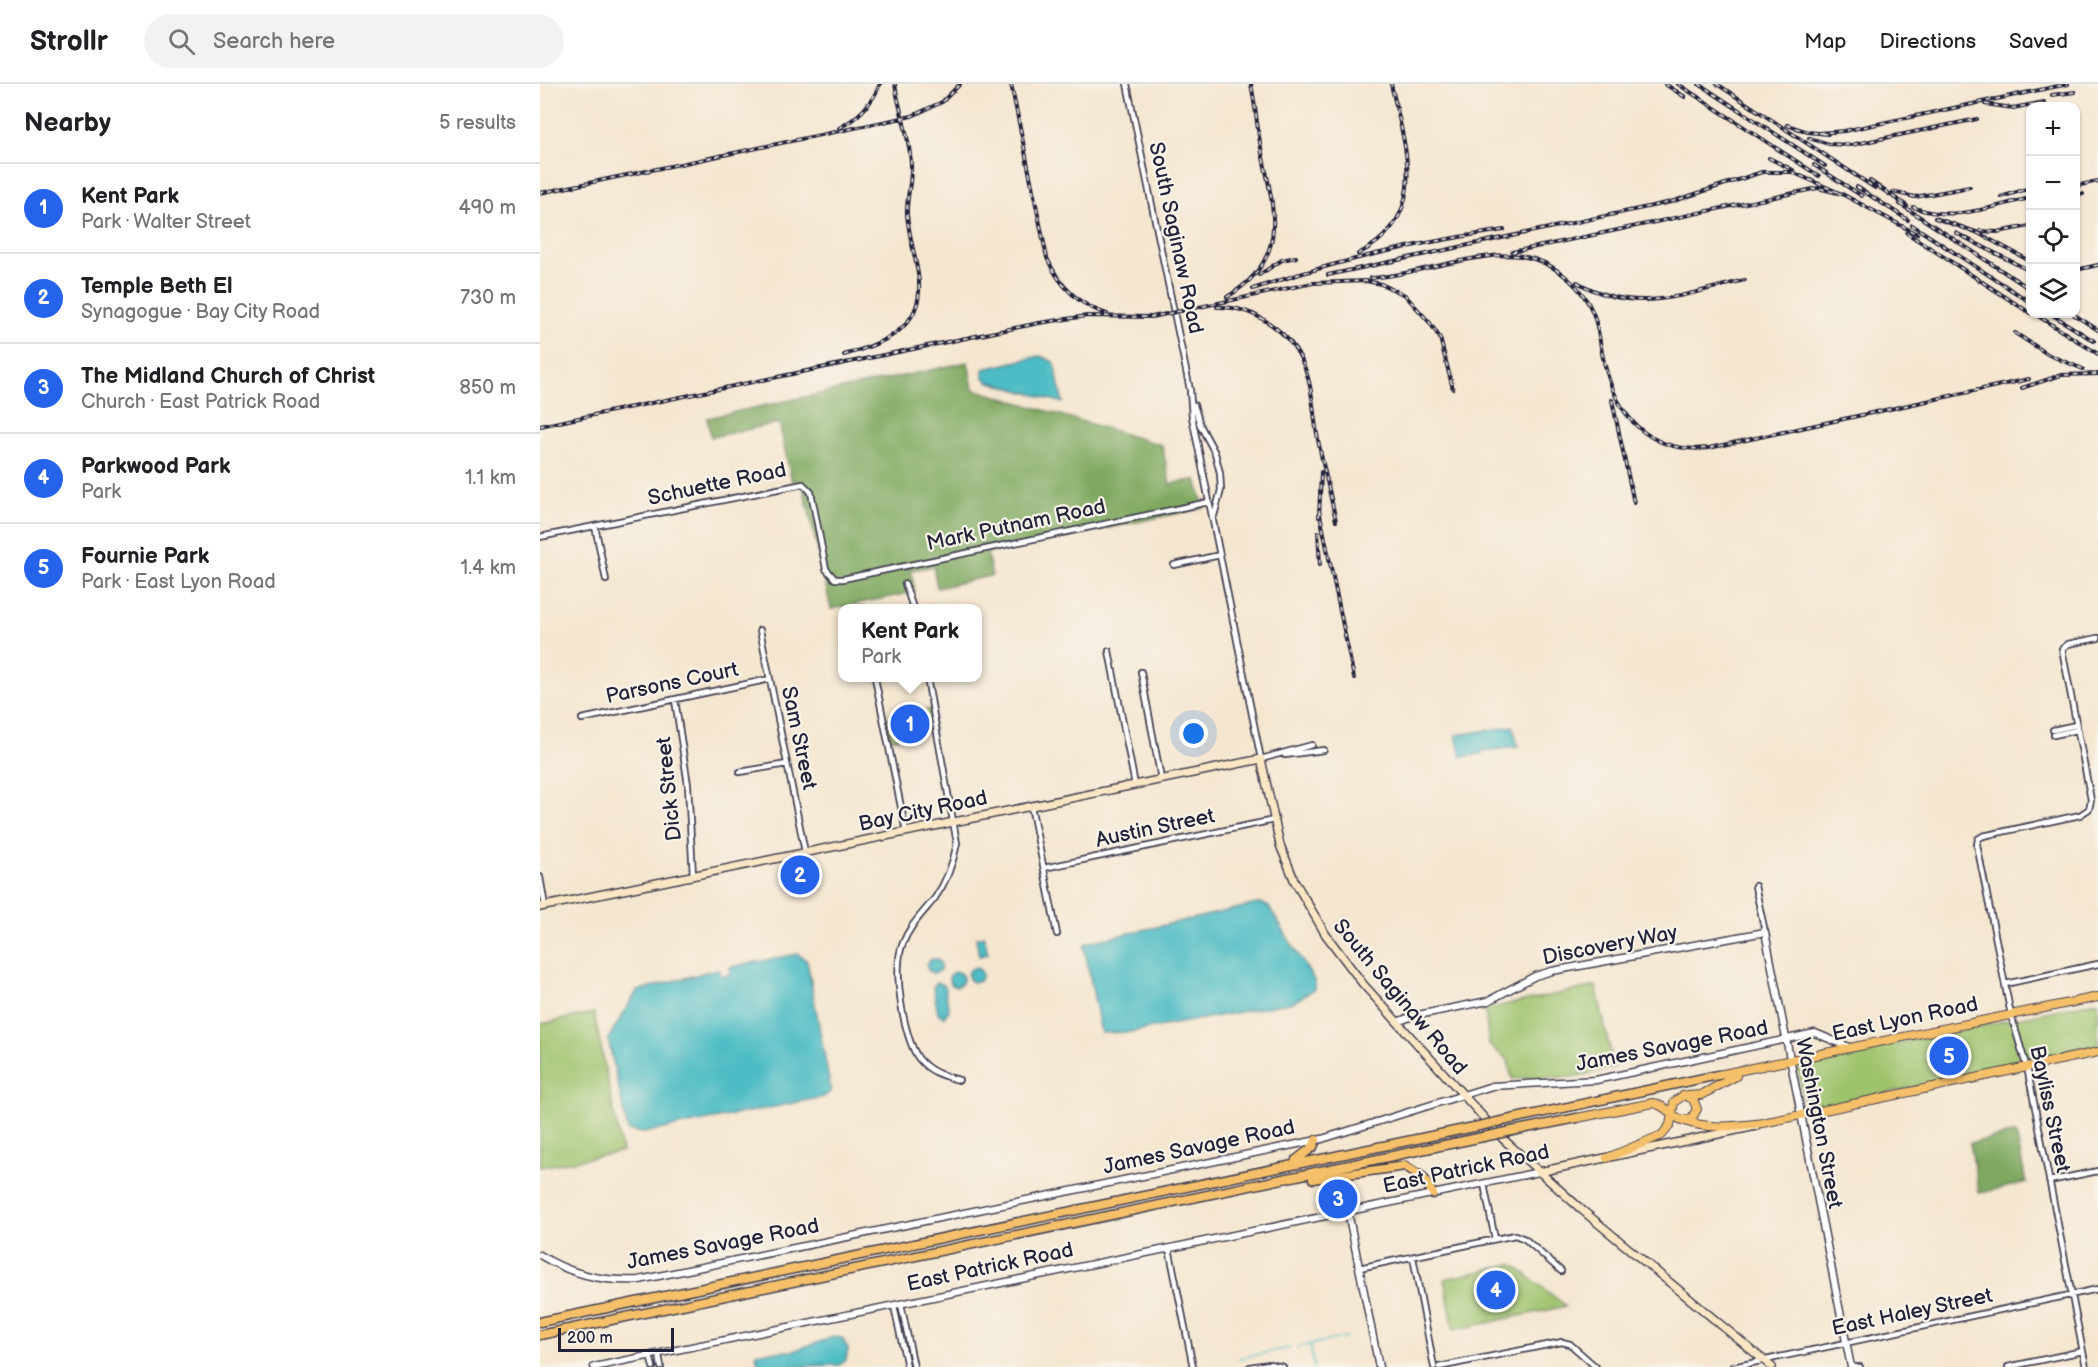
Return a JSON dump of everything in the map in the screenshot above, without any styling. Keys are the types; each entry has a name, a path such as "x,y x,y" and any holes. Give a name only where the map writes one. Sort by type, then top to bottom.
{"highway":[{"name":"East Lyon Road","path":"1718,1076 2098,997"},
{"path":"540,1335 1512,1131 1615,1113 1651,1103 1662,1106 1676,1116 1720,1126 1780,1120 2098,1052"},
{"path":"1676,1116 1672,1106 1675,1100 1701,1095 1748,1070"},
{"path":"540,1322 1718,1076"},
{"path":"1676,1116 1690,1119 1696,1111 1695,1101 1687,1096"},
{"path":"1607,1158 1639,1149 1665,1132 1676,1116"},
{"path":"1267,1170 1302,1158 1313,1148 1316,1140"},
{"path":"1220,1192 1402,1166 1421,1174 1433,1194"}],"main road":[{"name":"Bay City Road","path":"542,906 1261,759"},
{"name":"South Saginaw Road","path":"1261,759 1274,820 1287,862 1312,914 1341,958 1460,1095 1539,1172 1772,1367"},
{"path":"1639,1149 1780,1120"},
{"name":"East Patrick Road","path":"1539,1172 1607,1158"}],"street":[{"name":"South Saginaw Road","path":"1127,84 1192,400 1200,425 1215,453 1220,473 1221,490 1214,520"},
{"name":"South Saginaw Road","path":"1192,400 1192,417 1261,759"},
{"name":"Schuette Road","path":"540,537 803,484 811,492 826,569 831,576"},
{"name":"Mark Putnam Road","path":"831,576 843,579 1209,502"},
{"path":"595,526 606,580"},
{"path":"1174,565 1220,555"},
{"path":"905,584 911,604"},
{"name":"Sam Street","path":"760,630 805,852"},
{"path":"2054,732 2077,727 2063,647 2098,638"},
{"path":"1109,651 1135,785"},
{"path":"1140,672 1161,779"},
{"name":"Parsons Court","path":"582,719 770,679"},
{"path":"876,682 906,832"},
{"path":"928,682 957,843 952,867 934,900 910,928 901,946 898,966 899,984 913,1048 929,1069 959,1080"},
{"name":"Dick Street","path":"675,700 688,785 693,876"},
{"name":"Bayliss Street","path":"2077,727 2091,800 2089,809 2080,815 1983,836 1977,842 2005,984 2027,1068 2086,1367"},
{"name":"Bay City Road","path":"1261,759 1280,756 1312,745"},
{"path":"1280,756 1324,750"},
{"path":"740,772 787,764"},
{"path":"1031,806 1057,934"},
{"name":"Austin Street","path":"1044,868 1274,820"},
{"path":"540,877 542,906"},
{"name":"Washington Street","path":"1755,886 1846,1343 1853,1367"},
{"name":"Discovery Way","path":"1397,1022 1413,1016 1488,1001 1535,976 1551,971 1765,932"},
{"path":"2005,984 2098,964"},
{"name":"James Savage Road","path":"542,1257 559,1266 594,1277 639,1280 1316,1140 1460,1095 1503,1085 1596,1080 1815,1033 1856,1048"},
{"path":"2049,1181 2098,1171"},
{"name":"East Patrick Road","path":"594,1367 1539,1172"},
{"path":"1484,1184 1495,1239"},
{"path":"1348,1212 1379,1367"},
{"path":"1359,1268 1495,1239 1520,1236 1561,1271"},
{"path":"1169,1248 1193,1367"},
{"path":"1413,1257 1434,1367"},
{"name":"East Haley Street","path":"1733,1367 2098,1289"},
{"path":"897,1305 907,1367"},
{"path":"897,1305 914,1367"},
{"path":"1439,1367 1562,1342 1570,1344 1596,1367"},
{"path":"2008,1367 2083,1351"},
{"path":"658,1354 661,1367"},
{"path":"650,1356 653,1367"},
{"path":"1250,1367 1269,1364 1283,1367"},
{"path":"1853,1367 1860,1367"}],"green space":[{"path":"968,362 973,389 1162,445 1170,484 1196,479 1204,508 987,553 992,576 937,588 933,566 911,570 915,592 856,604 838,604 838,608 831,609 802,481 792,482 779,423 711,437 707,418"},
{"path":"930,709 934,730 890,739 886,718"},
{"path":"1596,986 1614,1068 1573,1077 1512,1079 1508,1060 1489,1045 1485,1009"},
{"path":"2098,1001 2098,1048 1806,1110 1797,1066 1799,1064"},
{"path":"594,1013 622,1152 540,1167 540,1024"},
{"path":"2016,1133 2026,1183 1979,1193 1970,1143"},
{"path":"1513,1264 1566,1306 1454,1330 1444,1279"}],"water":[{"path":"1040,356 1054,362 1063,403 987,381 983,376 983,369"},
{"path":"1513,726 1518,747 1482,751 1481,754 1461,757 1456,735"},
{"path":"1261,903 1269,907 1315,982 1314,989 1294,1002 1131,1032 1101,1033 1084,947 1086,943"},
{"path":"984,936 988,954 979,956 976,938"},
{"path":"798,954 807,961 831,1091 824,1097 644,1133 628,1131 608,1039 637,991 718,969 722,976 730,974 730,967"},
{"path":"934,959 939,961 941,966 939,971 934,973 929,971 927,966 929,961"},
{"path":"972,968 978,968 982,975 978,982 972,982 968,978 968,972"},
{"path":"956,972 961,974 963,979 961,984 956,986 951,984 949,979 951,974"},
{"path":"937,982 944,985 949,1010 944,1017 938,1013 933,987"},
{"path":"834,1337 842,1338 848,1349 846,1360 839,1365 759,1367 756,1354 759,1352 792,1351"}],"waterway":[{"path":"1298,1347 1346,1337"},
{"path":"1310,1344 1314,1367"},
{"path":"1239,1358 1290,1348"}],"railway":[{"path":"839,128 864,110 880,84"},
{"path":"844,355 874,345 900,330 916,307 919,292 907,215 910,155 895,84"},
{"path":"540,193 912,116 942,102 960,84"},
{"path":"1011,84 1047,258 1057,277 1071,293 1087,305 1107,314"},
{"path":"1227,297 1247,283 1260,267 1269,251 1273,233 1271,195 1251,84"},
{"path":"1358,254 1381,239 1396,221 1405,201 1408,179 1406,156 1391,84"},
{"path":"1665,84 1685,97"},
{"path":"1678,84 1819,176"},
{"path":"1699,84 1825,166"},
{"path":"1717,84 1875,188"},
{"path":"1819,133 1844,131 2068,84"},
{"path":"2052,95 2075,92"},
{"path":"1985,104 2013,108 2026,105"},
{"path":"1809,138 1829,144 1851,145 1977,119"},
{"path":"1787,125 1808,132 1828,134"},
{"path":"1769,158 1793,170"},
{"path":"1814,165 1862,196"},
{"path":"1328,275 1671,202 1762,172 1792,172 1842,194"},
{"path":"1870,181 1907,206"},
{"path":"2080,185 2098,181"},
{"path":"1857,187 1908,220"},
{"path":"1893,192 1915,197 1970,187"},
{"path":"1512,252 1818,188 1842,194 1917,234"},
{"path":"2001,197 2026,189"},
{"path":"1913,207 1927,212 1972,212 2026,199"},
{"path":"1900,204 2026,286"},
{"path":"1935,218 1976,232 2026,259"},
{"path":"1912,225 2026,299"},
{"path":"1980,231 1997,232 2026,227"},
{"path":"1253,289 1377,254 1440,240 1504,230"},
{"path":"1907,233 2026,310"},
{"path":"1956,233 2026,269"},
{"path":"1371,278 1497,256 1534,259 1552,267 1577,287 1589,304 1597,325 1610,382 1627,415 1653,438 1669,445 1688,448 1709,448 2029,379"},
{"path":"1259,275 1282,260 1296,257"},
{"path":"2080,269 2098,265"},
{"path":"1577,282 1599,292 1620,298 1640,300 1681,296 1745,280"},
{"path":"540,426 1039,323 1087,316 1152,317 1313,283 1366,281 1381,284 1405,295 1440,338 1453,389"},
{"path":"1217,307 1244,311 1270,323 1281,332 1298,354 1309,383 1319,445 1336,521"},
{"path":"2041,318 2098,354"},
{"path":"2057,318 2094,341"},
{"path":"2079,318 2098,330"},
{"path":"2015,333 2049,355 2083,369"},
{"path":"2022,388 2061,375 2098,374"},
{"path":"1612,400 1634,503"},
{"path":"1319,517 1321,472"},
{"path":"1319,510 1354,678"},
{"path":"1318,532 1320,565"}],"place":[{"name":"Kent Park","path":"910,724"},
{"name":"Temple Beth El","path":"800,875"},
{"name":"Fournie Park","path":"1949,1056"},
{"name":"The Midland Church of Christ","path":"1338,1199"},
{"name":"Parkwood Park","path":"1496,1290"}]}
